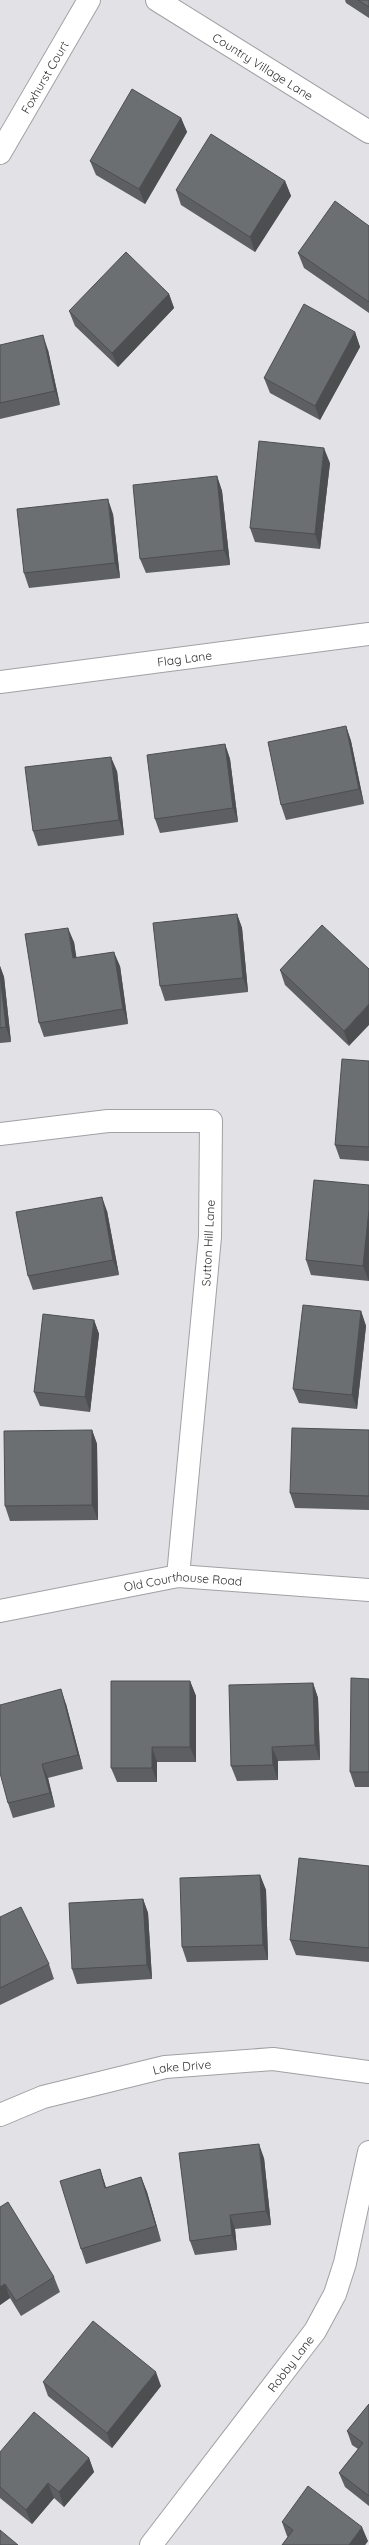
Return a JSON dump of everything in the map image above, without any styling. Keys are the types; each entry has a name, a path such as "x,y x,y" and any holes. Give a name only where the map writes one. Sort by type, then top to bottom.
{"street":[{"name":"Foxhurst Court","path":"0,154 89,0"},
{"name":"Country Village Lane","path":"157,0 369,132"},
{"name":"Flag Lane","path":"0,682 369,634"},
{"name":"Sutton Hill Lane","path":"0,1134 108,1121 211,1121 210,1237 178,1576"},
{"name":"Old Courthouse Road","path":"0,1611 178,1576 369,1590"},
{"name":"Lake Drive","path":"0,2115 43,2097 165,2067 273,2059 369,2072"},
{"name":"Robby Lane","path":"151,2545 315,2331 334,2294 345,2263 369,2152"}],"building":[{"path":"358,0 369,0 369,7"},
{"path":"132,89 181,118 139,189 90,161"},
{"path":"211,134 285,181 250,237 176,190"},
{"path":"335,201 369,226 369,302 298,253"},
{"path":"126,252 169,294 112,353 69,311"},
{"path":"304,304 355,332 315,406 264,378"},
{"path":"43,335 55,391 0,403 0,345"},
{"path":"259,441 324,448 315,534 250,528"},
{"path":"217,476 224,550 140,559 133,485"},
{"path":"108,499 115,563 24,573 17,509"},
{"path":"346,726 359,789 281,805 268,742"},
{"path":"225,744 233,808 155,819 147,755"},
{"path":"111,757 119,820 33,831 25,767"},
{"path":"237,914 243,978 160,986 153,923"},
{"path":"322,925 369,969 369,1004 344,1031 280,970"},
{"path":"68,928 73,958 114,952 123,1009 39,1023 25,934"},
{"path":"0,974 6,1027 0,1028"},
{"path":"342,1059 369,1061 369,1147 335,1145"},
{"path":"314,1180 369,1185 369,1210 363,1266 306,1260"},
{"path":"102,1197 113,1260 28,1276 16,1212"},
{"path":"303,1305 361,1311 352,1395 293,1389"},
{"path":"43,1314 94,1320 85,1397 34,1392"},
{"path":"292,1428 369,1430 369,1496 290,1493"},
{"path":"92,1430 92,1505 5,1506 4,1431"},
{"path":"351,1678 369,1679 369,1772 350,1772"},
{"path":"111,1681 190,1681 190,1747 152,1747 152,1768 111,1768"},
{"path":"313,1683 315,1745 272,1747 273,1765 231,1766 229,1685"},
{"path":"61,1689 78,1755 42,1764 50,1793 8,1803 0,1773 0,1705"},
{"path":"299,1858 369,1866 369,1948 290,1940"},
{"path":"260,1875 263,1945 182,1947 180,1878"},
{"path":"143,1899 147,1965 72,1969 69,1903"},
{"path":"21,1907 49,1964 0,1988 0,1917"},
{"path":"259,2144 266,2211 230,2215 232,2235 190,2241 179,2153"},
{"path":"100,2169 105,2188 141,2177 156,2226 81,2249 60,2181"},
{"path":"8,2202 54,2277 16,2301 5,2284 0,2287 0,2207"},
{"path":"93,2321 156,2372 107,2433 43,2382"},
{"path":"369,2404 369,2496 339,2473 363,2443 347,2431"},
{"path":"34,2412 89,2458 59,2492 48,2483 26,2510 0,2487 0,2452"},
{"path":"308,2486 362,2527 349,2545 282,2545 293,2530 282,2522"},
{"path":"0,2530 18,2545 0,2545"}]}
